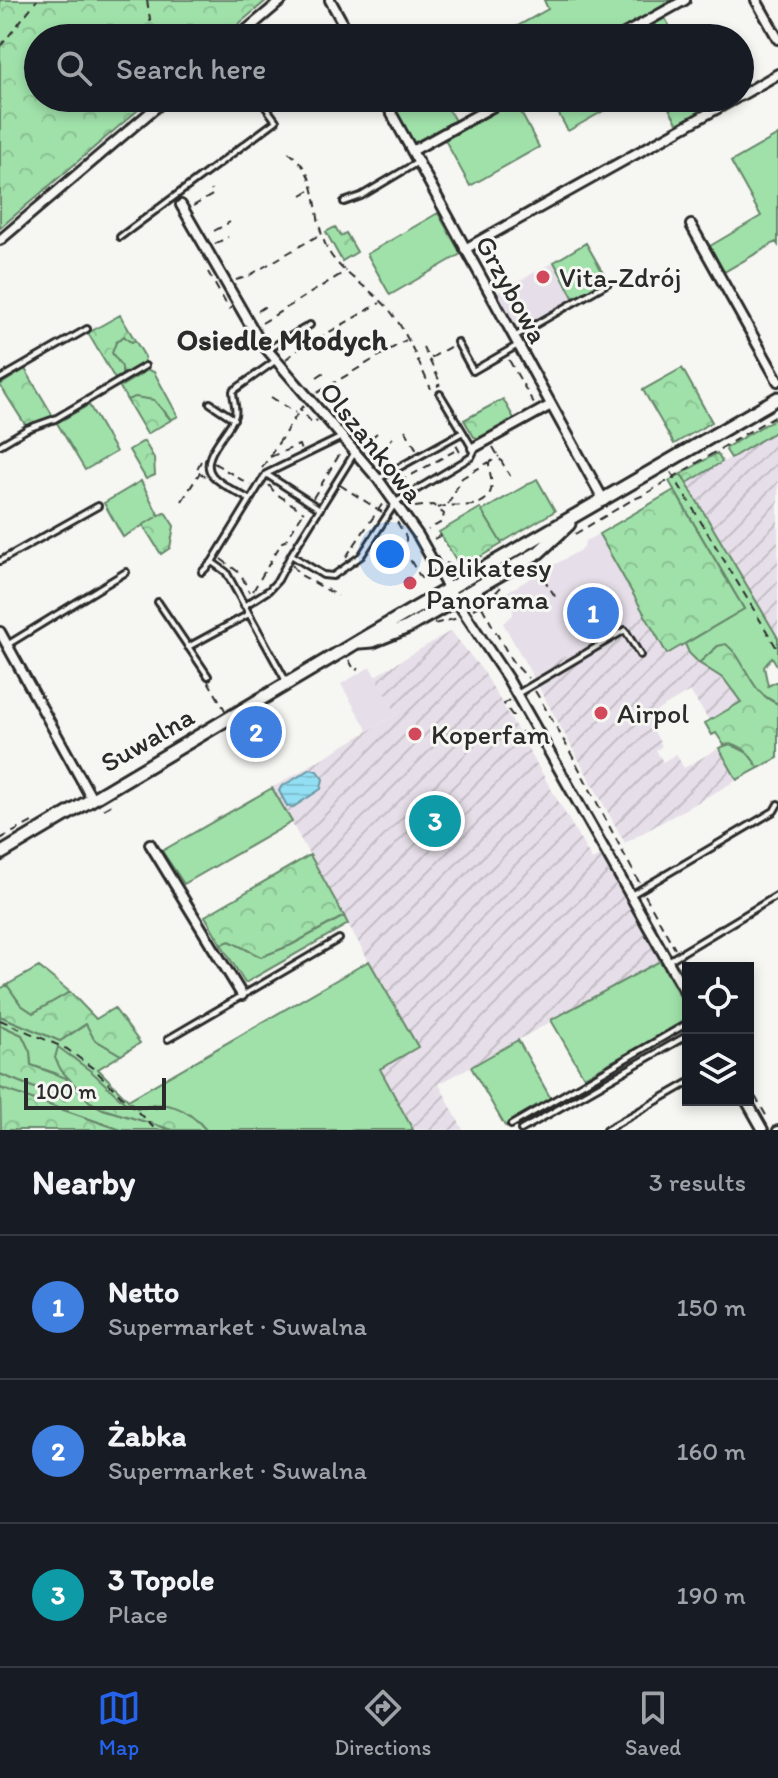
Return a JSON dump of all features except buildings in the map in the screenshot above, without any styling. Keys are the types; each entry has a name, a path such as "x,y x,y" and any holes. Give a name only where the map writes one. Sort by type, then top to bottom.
{"street":[{"path":"254,24 282,0"},
{"path":"330,0 343,24"},
{"path":"642,24 685,0"},
{"path":"756,0 774,21 778,39"},
{"path":"754,88 778,74"},
{"path":"0,240 151,112"},
{"name":"Grzybowa","path":"391,112 604,501"},
{"path":"412,151 483,112"},
{"path":"465,249 711,112"},
{"name":"Olszankowa","path":"183,208 252,329 342,437 358,449 517,694"},
{"path":"691,225 778,381"},
{"name":"Suwalna","path":"0,854 448,588 564,521 578,516 778,398"},
{"path":"473,448 551,405"},
{"name":"Suwalna","path":"360,642 389,635 539,552 578,516"},
{"path":"0,632 92,799"},
{"path":"517,694 682,986"},
{"path":"150,844 242,995"},
{"path":"749,1106 763,1130"}],"lane":[{"path":"120,237 276,121 269,112"},
{"path":"344,202 361,196 418,162"},
{"path":"175,196 183,208"},
{"path":"457,342 473,371 506,353 516,341 608,283"},
{"path":"252,329 262,323"},
{"path":"267,350 310,325"},
{"path":"0,379 87,329"},
{"path":"250,500 213,476 210,460 234,419 236,386 278,362"},
{"path":"0,445 27,429 55,419 145,366"},
{"path":"291,555 327,576 343,570 361,556 387,515 391,501 473,456 473,448 440,394"},
{"path":"210,403 234,419"},
{"path":"378,479 463,432"},
{"path":"202,572 212,562 266,474 342,437"},
{"path":"244,606 274,586 358,449"},
{"path":"266,474 320,509"},
{"path":"0,561 98,506"},
{"path":"212,562 226,572 288,685"},
{"path":"7,645 126,572"},
{"path":"158,602 208,676"},
{"path":"188,647 249,614"},
{"path":"517,694 625,630 640,655"},
{"path":"631,895 774,811 778,804"},
{"path":"668,961 778,895"},
{"path":"168,1039 339,939"},
{"path":"511,1125 682,1026"},
{"path":"521,1130 682,1038"},
{"path":"606,1130 682,1086"}],"path":[{"path":"0,47 37,0"},
{"path":"147,0 151,24"},
{"path":"288,152 305,169 314,188 327,248 391,312 431,389"},
{"path":"302,195 314,188"},
{"path":"183,208 214,194 211,190"},
{"path":"214,231 230,222"},
{"path":"225,283 250,276 322,233"},
{"path":"206,249 228,237"},
{"path":"262,323 347,271"},
{"path":"278,362 381,302"},
{"path":"258,311 269,304"},
{"path":"261,470 297,413 310,400 325,387 406,340"},
{"path":"430,358 457,342"},
{"path":"423,347 441,384 437,386"},
{"path":"506,353 536,408"},
{"path":"317,377 326,371"},
{"path":"271,397 297,413"},
{"path":"300,409 313,424 318,419"},
{"path":"573,535 778,414"},
{"path":"405,430 413,444"},
{"path":"358,449 377,433"},
{"path":"488,439 510,476"},
{"path":"454,442 465,461"},
{"path":"269,457 299,445 301,451"},
{"path":"252,592 344,448"},
{"path":"399,482 458,449"},
{"path":"448,505 462,478 499,456"},
{"path":"210,460 251,486"},
{"path":"412,500 416,509 429,505 438,508 468,506 486,498 491,489 490,461"},
{"path":"182,501 199,473"},
{"path":"394,475 404,487"},
{"path":"675,479 778,650"},
{"path":"336,482 396,520 406,537 406,553 421,578 431,572"},
{"path":"269,484 275,493 304,512"},
{"path":"340,563 378,509 391,501"},
{"path":"428,530 444,518 438,508"},
{"path":"434,539 441,535"},
{"path":"287,562 299,574 338,596"},
{"path":"541,562 534,566 538,567 556,598"},
{"path":"447,563 467,572"},
{"path":"323,588 327,576"},
{"path":"471,610 481,606 510,580 500,582"},
{"path":"469,605 475,616"},
{"path":"481,606 512,661 532,685 566,741 682,962"},
{"path":"429,625 460,617"},
{"path":"348,659 355,671 359,668"},
{"path":"208,676 208,685 225,711"},
{"path":"104,809 111,805"},
{"path":"0,1020 67,1049 94,1069 156,1130"},
{"path":"754,1094 767,1117"}],"shaded area":[{"path":"554,262 574,299 518,330 501,298 495,294"},
{"path":"778,430 778,638 687,483"},
{"path":"599,534 643,611 532,675 503,623 513,615 505,593 584,548 585,541"},
{"path":"643,611 667,654 685,644 699,663 724,679 741,702 709,720 690,691 655,712 661,722 652,728 662,746 656,750 663,762 676,754 684,768 719,748 737,780 625,843 532,675"},
{"path":"451,631 485,674 592,860 600,856 660,961 439,1084 463,1130 413,1130 379,1068 417,1047 272,788 397,714 375,676"},
{"path":"370,667 397,714 368,731 341,684"}],"green space":[{"path":"0,0 267,0 239,24 24,24 24,112 136,112 0,228"},
{"path":"544,0 677,0 633,24 521,24 548,9"},
{"path":"665,18 668,24 654,24"},
{"path":"397,112 450,112 455,121 414,145"},
{"path":"495,112 521,112 539,147 470,186 445,140"},
{"path":"558,112 602,112 568,131"},
{"path":"671,112 704,112 679,126"},
{"path":"778,135 778,245 776,242 724,272 710,246 761,216 731,162"},
{"path":"438,213 461,254 390,295 367,254"},
{"path":"335,227 341,236 346,233 357,252 342,261 326,232"},
{"path":"586,243 607,280 574,299 554,262"},
{"path":"120,315 136,342 124,336 116,342 112,353 122,367 122,375 115,379 88,333"},
{"path":"124,336 136,342 145,357 144,363 122,375 123,371 112,353 116,342"},
{"path":"682,368 712,422 674,444 643,390"},
{"path":"25,369 53,416 26,426 0,385"},
{"path":"148,370 154,372 178,416 171,420 147,399 127,400 120,387"},
{"path":"135,397 154,400 171,420 147,434 127,400"},
{"path":"503,399 515,420 481,439 474,437 464,420"},
{"path":"89,405 116,452 85,470 57,423"},
{"path":"778,417 778,430 731,458 727,447"},
{"path":"144,441 154,458 155,475 146,479 129,450"},
{"path":"717,453 722,462 687,483 681,474"},
{"path":"681,474 778,638 778,667 772,657 764,667 768,686 778,681 778,704 758,692 736,654 718,646 699,663 685,644 744,609 669,481"},
{"path":"537,479 555,511 501,543 482,511"},
{"path":"141,481 159,516 123,537 104,503"},
{"path":"674,490 744,609 667,654 599,534"},
{"path":"480,508 502,544 461,568 439,532"},
{"path":"165,512 174,526 170,548 161,554 143,525"},
{"path":"726,644 760,692 778,704 778,758 759,768 740,747 724,745 716,733 712,735 705,723 741,702 724,679 699,663 718,646"},
{"path":"730,744 748,753 759,768 737,780 719,748"},
{"path":"272,788 292,822 184,884 162,851"},
{"path":"310,855 344,916 291,945 261,957 230,941 221,944 205,916"},
{"path":"344,916 348,924 245,983 221,944 230,941 261,957 291,945"},
{"path":"369,961 418,1047 380,1069 413,1130 206,1130 198,1121 153,1104 138,1110 125,1103 70,1055 61,1069 89,1101 103,1109 173,1130 121,1130 0,1088 0,1074 65,1100 58,1074 31,1065 30,1052 22,1035 0,1025 0,1016 60,1041 87,1024 94,1039 121,1055 98,1069 128,1100"},
{"path":"660,961 682,1000 682,1023 584,1077 551,1020"},
{"path":"39,967 70,992 33,1013 21,1005 7,985"},
{"path":"7,985 21,1005 33,1013 70,992 96,1019 114,1008 140,1043 121,1055 94,1039 86,1024 60,1041 0,1016 0,989"},
{"path":"0,1025 22,1035 30,1052 31,1065 66,1078 71,1094 69,1098 65,1100 0,1074"},
{"path":"518,1040 551,1099 505,1126 471,1067"},
{"path":"58,1047 92,1072 125,1103 131,1103 138,1109 158,1105 175,1107 206,1130 173,1130 103,1109 89,1101 61,1070 55,1058"},
{"path":"0,1088 121,1130 1,1130"}],"water":[{"path":"311,769 323,779 321,789 292,808 287,806 279,791 281,787"}],"place":[{"name":"Vita-Zdrój","path":"543,277"},
{"name":"Delikatesy Panorama","path":"410,583"},
{"name":"Netto","path":"593,613"},
{"name":"Airpol","path":"601,713"},
{"name":"Żabka","path":"256,732"},
{"name":"Koperfam","path":"415,734"},
{"name":"3 Topole","path":"435,821"}],"district":[{"name":"Osiedle Młodych","path":"282,339"}]}
